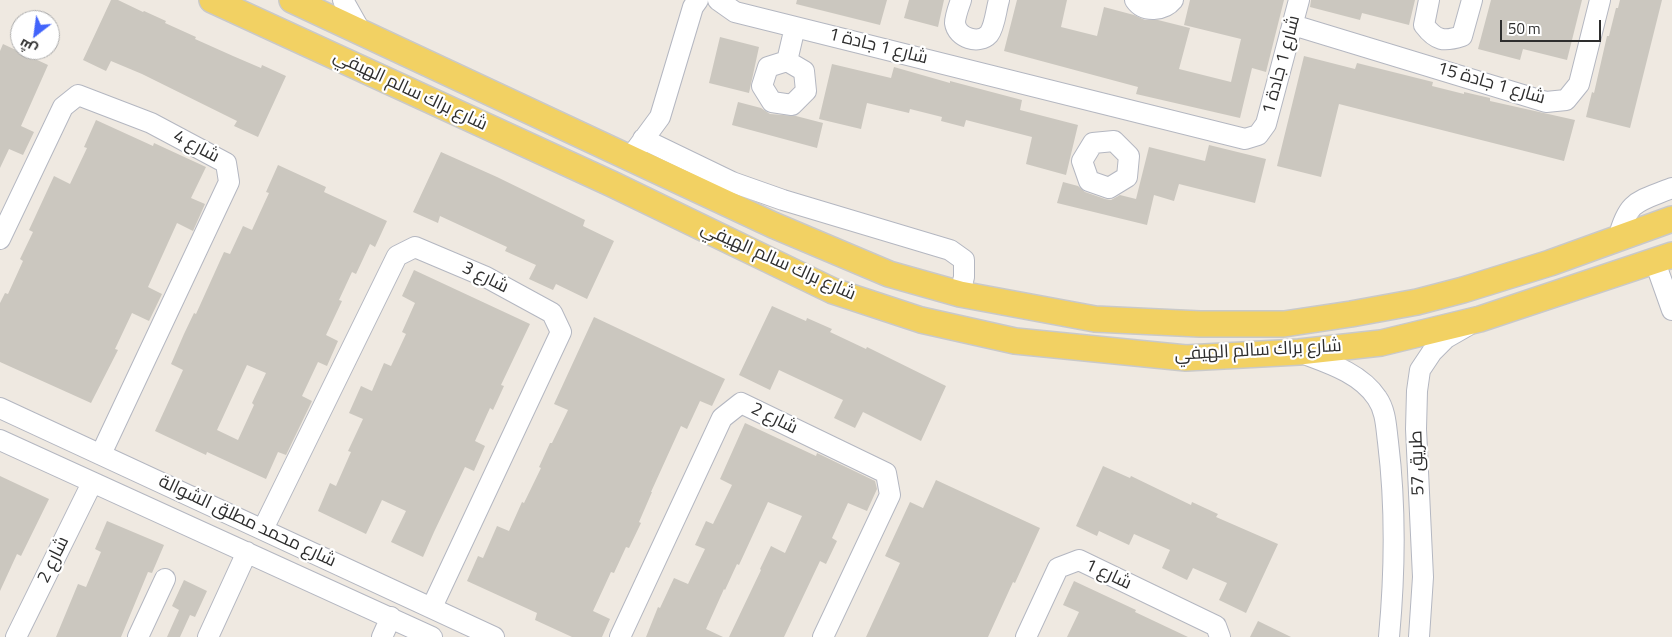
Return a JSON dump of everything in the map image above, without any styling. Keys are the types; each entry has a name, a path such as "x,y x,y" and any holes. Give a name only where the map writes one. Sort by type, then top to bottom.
{"main road":[{"name":"شارع براك سالم الهيفي","path":"212,0 612,184 834,291 921,320 1015,341 1186,358 1299,352 1381,343 1480,319 1663,258"},
{"name":"شارع براك سالم الهيفي","path":"292,0 361,32 637,148 727,204 889,274 960,294 1095,319 1200,324 1284,324 1351,314 1417,302 1550,263 1672,219"},
{"path":"612,184 619,180 624,173 637,148"},
{"path":"714,234 708,225 709,214 716,206 727,204"}],"street":[{"path":"343,0 361,32"},
{"path":"698,0 693,7 660,117 637,148 783,200 950,250 964,260 964,277 960,294"},
{"name":"شارع 1 جادة 1","path":"718,0 734,12 1245,139 1258,135 1266,124 1300,0"},
{"path":"961,0 955,22 962,36 969,39 987,36 999,0"},
{"path":"1135,0 1138,4 1148,8 1159,9 1167,6 1173,0"},
{"name":"شارع 1 جادة 15","path":"1429,0 1424,25 1429,32 1440,40 1462,36 1472,0"},
{"name":"شارع 1 جادة 15","path":"1293,25 1546,102 1566,100 1579,84 1600,0"},
{"path":"787,61 795,27"},
{"path":"961,68 969,39"},
{"name":"شارع 1 جادة 15","path":"1428,66 1440,40"},
{"name":"شارع 4","path":"0,239 63,107 78,95 151,123 226,163 229,182 101,454"},
{"path":"1114,141 1120,108"},
{"path":"1618,239 1624,218 1633,205 1645,198 1672,188"},
{"path":"773,225 781,218 784,209 783,200"},
{"name":"شارع 3","path":"263,529 397,256 415,247 486,277 552,313 561,332 432,607"},
{"path":"1663,258 1672,310"},
{"name":"طريق 57","path":"1419,637 1423,577 1416,391 1420,370 1432,352 1446,338 1480,319"},
{"name":"طريق 57","path":"1299,352 1336,366 1363,384 1377,398 1386,417 1392,474 1394,534 1389,637"},
{"name":"شارع 2","path":"620,637 722,418 741,403 886,473 890,495 823,637"},
{"path":"0,429 5,418 2,409"},
{"name":"شارع محمد مطلق الشوالة","path":"2,409 494,637"},
{"path":"37,457 28,444 27,436 32,429 43,428"},
{"name":"شارع محمد مطلق الشوالة","path":"0,440 432,637"},
{"name":"شارع 2","path":"16,637 92,483"},
{"path":"208,637 247,552"},
{"name":"شارع 1","path":"1026,637 1058,568 1079,560 1216,626 1220,637"},
{"path":"138,637 165,579"},
{"path":"382,637 391,617"}],"building":[{"path":"111,0 118,0 144,11 196,37 195,39 261,68 262,65 286,76 258,137 234,126 237,121 142,74 111,61 106,71 83,60"},
{"path":"797,0 887,0 880,25 796,4"},
{"path":"909,0 944,0 938,27 904,18"},
{"path":"1017,0 1067,0 1061,27 1097,36 1104,7 1145,20 1158,20 1190,28 1179,69 1231,82 1241,39 1184,25 1190,0 1284,0 1266,72 1252,68 1240,118 1136,94 1138,87 1004,51"},
{"path":"1311,0 1415,0 1409,25 1362,13 1360,20 1310,7"},
{"path":"1491,0 1582,0 1567,60 1523,49 1520,60 1478,49"},
{"path":"1620,0 1662,0 1630,128 1586,117 1592,92 1594,93 1607,36 1609,36"},
{"path":"720,37 759,47 749,93 709,83"},
{"path":"3,44 10,47 10,60 37,60 48,65 21,126 34,132 23,155 9,149 0,168 0,51"},
{"path":"1304,56 1355,69 1357,63 1433,82 1432,86 1490,98 1490,101 1575,120 1564,161 1339,104 1321,177 1277,166"},
{"path":"832,64 891,78 894,67 950,83 950,81 1022,100 1020,110 1078,125 1066,175 1026,164 1032,137 966,120 964,127 941,121 942,117 910,109 909,113 867,103 861,129 819,119"},
{"path":"738,102 761,108 770,114 796,116 823,123 817,148 732,125"},
{"path":"96,120 153,146 154,143 206,167 191,198 205,204 193,231 177,223 148,287 162,294 149,321 132,313 115,349 118,350 91,403 0,362 0,303 5,293 8,294 23,261 20,259 33,232 29,230 54,176 70,184 87,148 84,147"},
{"path":"1209,145 1266,159 1255,203 1179,184 1174,201 1154,195 1147,225 1057,203 1063,182 1078,186 1085,192 1105,199 1111,200 1120,195 1136,199 1149,147 1205,161"},
{"path":"441,152 585,220 583,226 614,241 587,299 556,284 553,290 529,279 536,265 505,251 507,247 440,216 438,223 413,212"},
{"path":"278,165 326,187 324,192 387,221 375,247 370,244 356,274 352,272 339,300 342,301 326,335 338,341 327,366 318,362 302,396 312,401 286,455 278,452 266,479 207,452 206,455 155,431 183,370 171,364 184,334 194,313 196,314 224,252 230,254 243,226 252,230 269,193 266,192","holes":["247,365 266,373 238,440 217,430"]},
{"path":"414,270 530,324 501,385 504,386 493,410 490,408 475,441 485,446 474,471 465,467 423,557 391,542 406,511 382,500 366,534 318,511 330,483 336,486 351,452 348,451 363,419 349,413 361,386 372,391 384,363 391,366 406,334 402,332 415,303 402,296"},
{"path":"772,306 806,321 807,318 832,329 830,332 866,349 867,347 946,386 921,441 863,412 855,428 834,418 843,400 779,370 770,390 739,375"},
{"path":"594,317 725,379 712,406 700,401 687,429 681,426 651,492 639,522 641,523 629,548 626,547 614,573 611,572 593,611 610,619 602,637 572,637 535,620 537,613 467,581 478,556 483,558 497,526 509,531 522,502 524,503 541,468 539,467 550,443 552,443 568,410 554,404"},
{"path":"745,423 816,456 817,453 875,481 877,489 867,511 848,503 832,538 837,541 826,564 820,561 784,637 729,637 771,546 785,553 802,516 768,502 739,565 737,564 724,589 706,629 723,637 646,637 658,607 660,608 674,578 688,584 705,549 695,545 706,521 713,524 732,485 720,479"},
{"path":"1103,466 1130,478 1131,476 1191,505 1192,502 1218,514 1216,517 1278,544 1246,613 1219,600 1227,583 1193,568 1187,580 1162,568 1170,550 1134,534 1129,545 1099,531 1097,536 1076,526"},
{"path":"0,476 49,499 21,556 17,554 0,591"},
{"path":"936,480 1040,528 988,637 866,637 900,563 885,556 910,502 923,508"},
{"path":"107,521 164,545 152,573 148,572 121,637 56,637 78,584 86,587 101,552 95,549"},
{"path":"184,580 207,591 195,617 190,615 180,637 167,637 179,610 172,606"},
{"path":"1074,581 1188,637 1067,637 1079,612 1063,605"},
{"path":"1258,621 1291,637 1250,637"}]}
